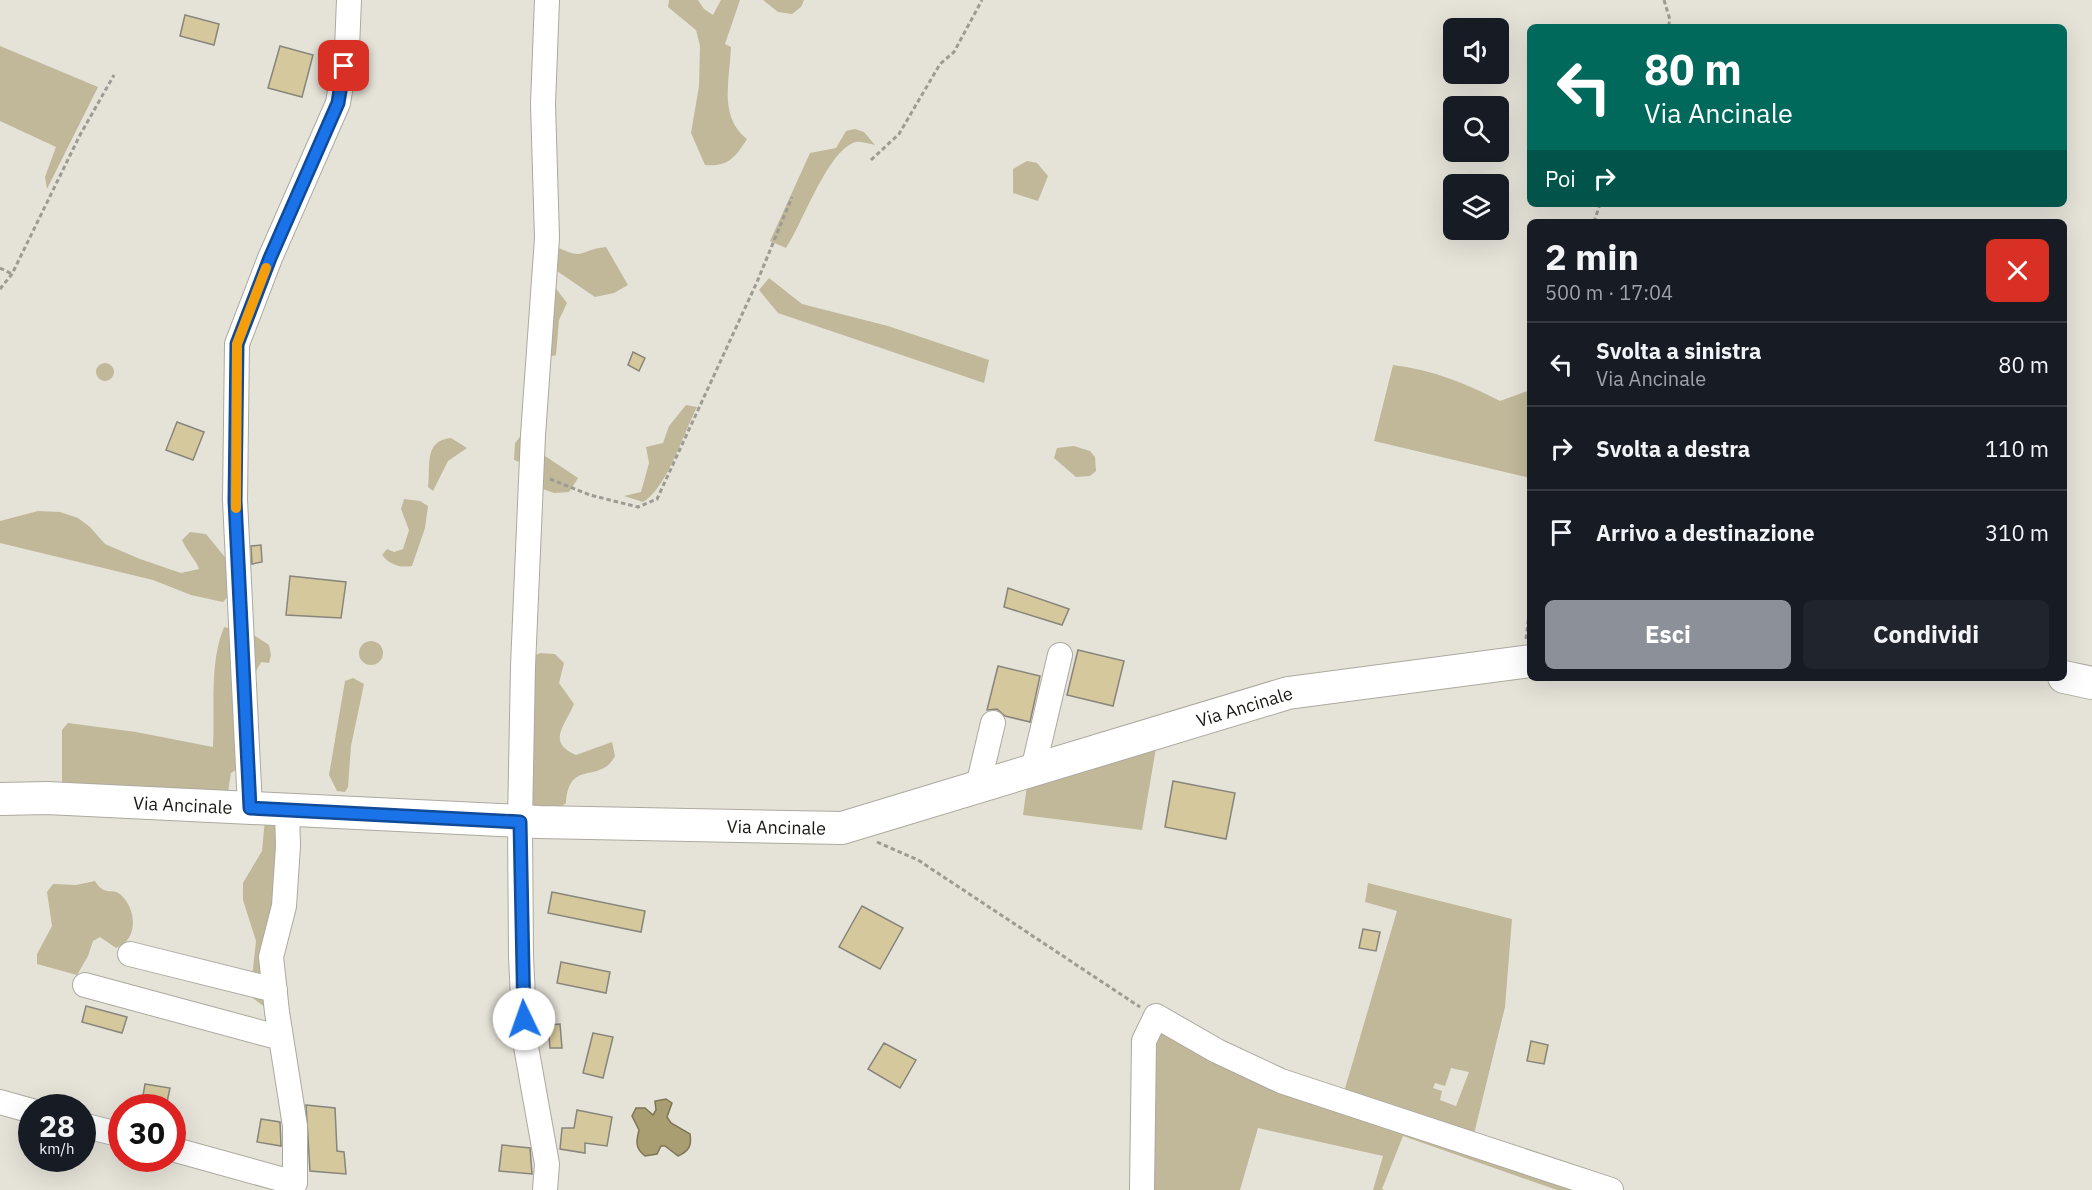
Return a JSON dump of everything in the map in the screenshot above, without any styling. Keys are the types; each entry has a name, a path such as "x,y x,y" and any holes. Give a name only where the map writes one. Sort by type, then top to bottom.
{"main road":[{"name":"Via Ancinale","path":"0,799 46,798 520,822 842,828 1288,693 1527,662"},
{"path":"2067,678 2092,683"}],"street":[{"path":"250,808 235,501 237,344 270,258 338,103 347,48 348,0"},
{"path":"545,1190 547,1164 525,1041 521,956 520,822 523,666 532,472 547,238 543,105 547,0"},
{"path":"1033,770 1060,655"},
{"path":"978,786 993,723"},
{"path":"186,1153 290,1186 295,1126 281,1038 272,957 284,906 287,810"},
{"path":"130,954 275,990"},
{"path":"85,985 281,1038"},
{"path":"1142,1190 1144,1041 1156,1016 1217,1051 1281,1080 1611,1190"},
{"path":"0,1102 18,1106"}],"path":[{"path":"871,160 899,134 940,64 954,52 982,0"},
{"path":"1664,0 1670,20 1669,24"},
{"path":"0,289 12,274 80,135 114,75"},
{"path":"532,472 590,495 638,507 657,499 757,282 792,197"},
{"path":"0,268 12,274"},
{"path":"875,841 918,860 1125,998 1156,1016"}],"shaded area":[{"path":"669,0 698,0 704,9 713,15 721,0 740,0 725,44 731,47 729,108 738,130 747,139 735,156 725,163 705,165 691,133 699,86 700,46 696,30 668,7"},
{"path":"763,0 804,0 801,7 792,14 778,12"},
{"path":"0,46 98,87 47,189 45,177 56,147 0,121"},
{"path":"855,129 864,132 875,145 856,142 846,148 826,172 786,248 770,241 810,153 836,148 846,131"},
{"path":"1027,161 1037,163 1048,176 1038,201 1013,193 1013,169"},
{"path":"553,245 577,254 606,247 628,285 614,293 595,297 554,269 554,286 567,303 559,320 556,355 548,357"},
{"path":"769,278 802,304 888,326 989,360 984,383 778,313 759,290"},
{"path":"105,363 111,366 114,372 111,378 105,381 99,378 96,372 99,366"},
{"path":"1393,365 1422,370 1448,378 1500,401 1527,391 1527,477 1374,441"},
{"path":"686,405 697,407 660,485 643,502 624,496 641,492 649,463 646,447 663,443 669,426"},
{"path":"524,432 542,454 578,478 569,492 554,493 526,483 526,464 514,460 515,443"},
{"path":"451,438 467,448 448,461 433,491 428,487 432,449 442,440"},
{"path":"1074,446 1090,451 1095,457 1096,471 1090,476 1076,477 1054,458 1057,448"},
{"path":"404,499 420,501 428,506 425,528 412,566 408,567 392,563 382,555 387,549 394,552 403,549 409,530 401,509"},
{"path":"38,511 60,512 78,518 90,527 105,544 181,573 199,569 182,540 190,532 206,534 228,561 233,591 223,602 191,595 153,580 0,543 0,521"},
{"path":"224,627 249,632 269,645 271,655 269,663 261,662 254,675 237,769 231,773 228,792 62,784 62,730 68,723 136,732 213,747 214,671"},
{"path":"371,641 379,645 383,653 379,661 371,665 363,661 359,653 363,645"},
{"path":"540,653 555,654 564,663 559,683 574,704 560,733 562,745 576,755 612,742 615,756 601,769 579,776 573,781 568,789 566,803 559,808 523,811 532,657"},
{"path":"353,678 364,684 351,746 348,787 345,792 337,791 329,775 345,681"},
{"path":"1156,748 1142,830 1023,815 1028,778"},
{"path":"265,819 284,820 266,1008 250,996 256,941 243,900 243,883 262,851"},
{"path":"95,881 106,891 119,893 127,902 133,925 128,939 116,948 100,937 93,941 88,956 77,975 37,964 37,954 52,926 47,892 53,884 76,885"},
{"path":"1368,883 1512,919 1505,1007 1474,1134 1344,1092 1397,911 1365,902","holes":["1451,1068 1469,1072 1456,1106 1440,1100 1442,1091 1433,1088 1435,1083 1445,1086"]},
{"path":"1154,1020 1214,1056 1609,1190 1557,1190 1403,1136 1382,1189 1384,1190 1373,1190 1383,1156 1258,1128 1240,1190 1141,1190"},
{"path":"666,1099 672,1103 667,1117 671,1123 690,1134 690,1145 678,1156 665,1146 661,1146 657,1154 645,1156 638,1147 639,1130 632,1116 636,1108 645,1108 653,1115 656,1110 655,1101"}],"building":[{"path":"185,15 219,24 214,45 180,36"},
{"path":"280,46 313,55 302,97 268,88"},
{"path":"633,352 645,358 639,371 628,365"},
{"path":"177,422 204,432 193,460 166,450"},
{"path":"261,545 262,562 252,564 251,546"},
{"path":"290,576 346,582 341,618 286,615"},
{"path":"1008,588 1069,609 1062,625 1004,607"},
{"path":"1078,650 1124,661 1113,706 1067,695"},
{"path":"998,666 1040,676 1030,722 1005,716 997,709 987,710"},
{"path":"1173,781 1235,793 1226,839 1165,827"},
{"path":"552,892 645,911 641,932 548,913"},
{"path":"862,906 903,928 880,969 839,947"},
{"path":"1363,929 1380,932 1376,951 1359,948"},
{"path":"561,962 610,972 606,993 557,983"},
{"path":"86,1006 127,1017 122,1033 82,1022"},
{"path":"560,1024 562,1048 550,1048 548,1025"},
{"path":"593,1033 613,1037 603,1078 583,1073"},
{"path":"1531,1041 1548,1045 1544,1064 1527,1061"},
{"path":"884,1043 916,1060 900,1088 868,1069"},
{"path":"145,1084 170,1088 169,1094 143,1094"},
{"path":"306,1105 335,1108 337,1151 344,1152 346,1174 310,1171"},
{"path":"577,1110 612,1117 607,1146 585,1143 585,1153 560,1149 562,1128 574,1128"},
{"path":"261,1119 280,1122 281,1146 257,1142"},
{"path":"502,1145 530,1148 532,1174 499,1171"}],"slow traffic":[{"path":"236,508 237,344 266,268"}],"route":[{"path":"344,66 338,103 270,258 237,344 235,501 250,808 520,822 524,1019"}]}
